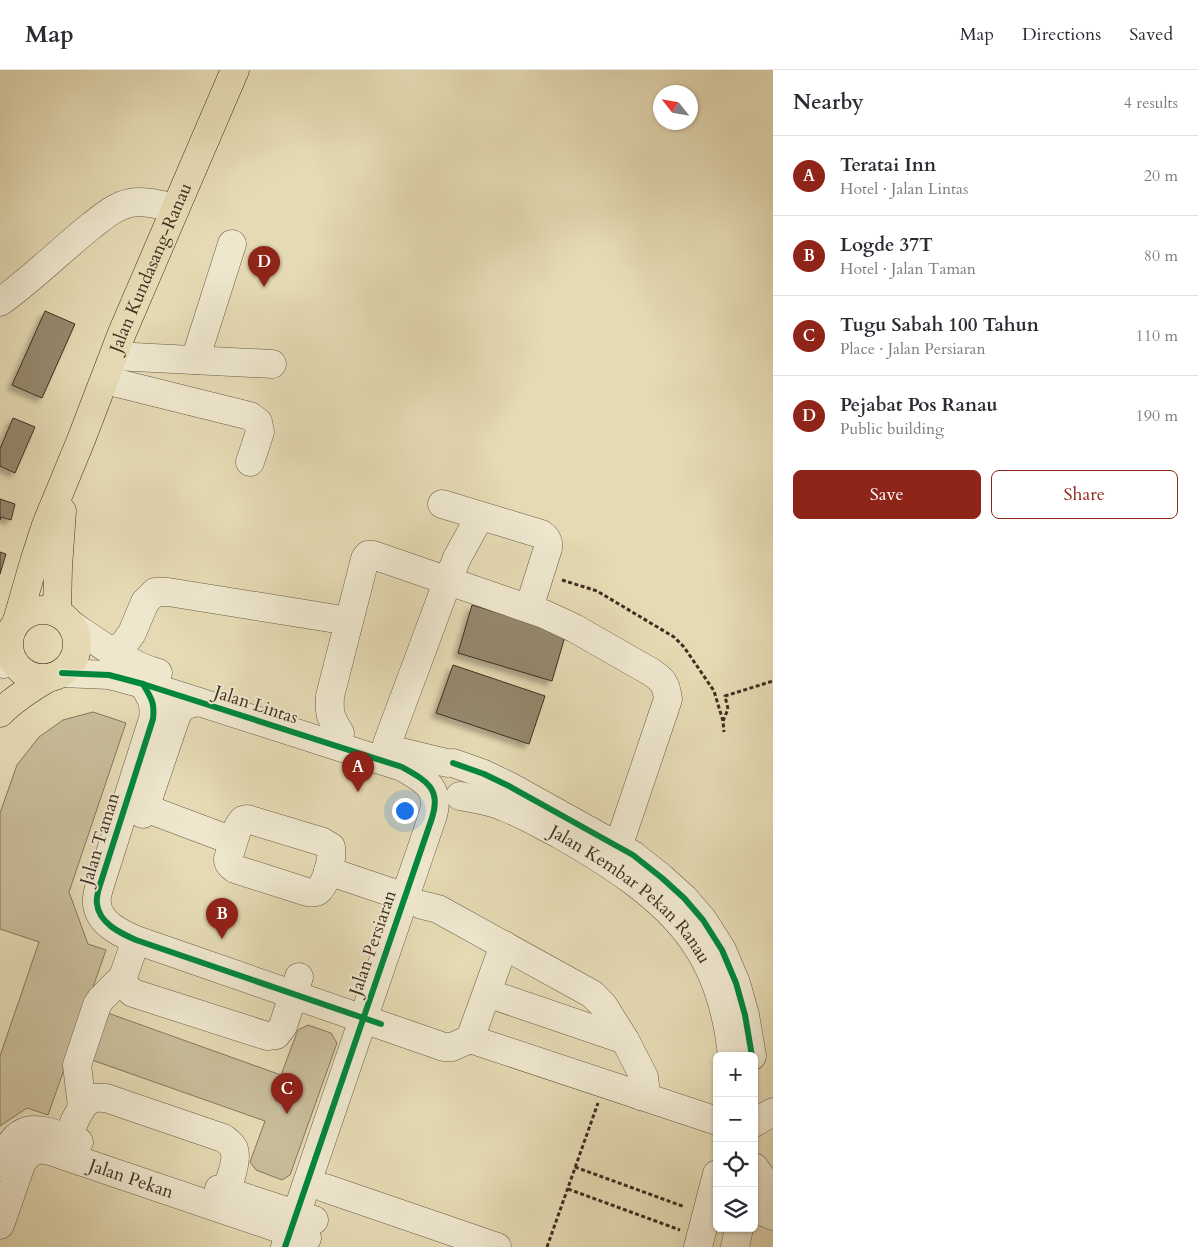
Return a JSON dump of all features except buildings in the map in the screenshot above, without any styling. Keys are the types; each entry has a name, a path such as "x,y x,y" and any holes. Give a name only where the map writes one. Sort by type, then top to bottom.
{"highway":[{"name":"Jalan Kundasang-Ranau","path":"17,621 46,525 110,368 122,333 235,70"},
{"name":"Jalan Kundasang-Ranau","path":"64,619 61,520 70,468"},
{"path":"0,713 32,688 70,666 77,646 76,635 64,619 46,610 35,610 25,614 12,629 3,662"},
{"path":"3,662 11,658 17,668 27,675 37,678 55,676"}],"street":[{"path":"0,302 84,231 118,207 138,202 175,208"},
{"path":"195,360 232,244"},
{"path":"110,368 195,360 272,364"},
{"path":"110,368 250,416 258,422 260,432 250,462"},
{"path":"442,504 546,537 549,542 548,548 529,608"},
{"path":"480,516 457,558 379,743 417,741 432,743 514,774 540,802"},
{"path":"340,733 329,709 330,696 365,559 368,555 448,580 544,614 574,628 651,672 660,678 667,687 668,699 618,847"},
{"path":"112,652 124,644 132,633 145,602 155,592 168,592 349,621"},
{"name":"Jalan Lintas","path":"64,619 112,652 140,667 340,733 379,743 400,752 450,763"},
{"name":"Jalan Lintas","path":"55,676 109,675 143,684 402,767 449,795"},
{"name":"Jalan Taman","path":"143,684 152,700 154,707 153,719 117,888 116,898 122,913 129,919 297,985 375,1013 444,1047 452,1047 470,1039"},
{"path":"304,721 316,714 330,696"},
{"name":"Jalan Taman","path":"198,702 186,704 176,716 99,888 97,904 102,916 110,926 136,940 297,985"},
{"name":"Jalan Kembar Pekan Ranau","path":"450,763 484,774 509,786 633,855 684,898 703,920 722,950 736,983 745,1015 751,1052"},
{"name":"Jalan Persiaran","path":"300,1233 414,901 435,809 449,795 466,786 467,780 463,770 450,763"},
{"name":"Jalan Kembar Pekan Ranau","path":"449,795 503,806 541,825 588,850 640,886 664,906 694,942 710,969 722,998 732,1052"},
{"path":"136,805 233,841"},
{"path":"247,819 327,844 331,848 332,853 328,871 321,888 316,892 308,892 235,869 228,863 233,841 243,820 247,819"},
{"path":"328,871 438,909 592,994 603,1005 625,1040 644,1076 645,1085 641,1096"},
{"path":"82,1107 76,1065 97,1005 123,977 136,940"},
{"path":"504,945 470,1039 713,1120"},
{"path":"123,977 125,986 134,993 267,1036 276,1035 283,1026 297,985"},
{"path":"486,993 625,1040"},
{"name":"Jalan Persiaran","path":"300,1233 325,1188 375,1013"},
{"path":"65,1147 82,1107 89,1100 106,1098 223,1138 229,1142 234,1147 236,1155 222,1200"},
{"path":"758,1121 773,1112"},
{"name":"Jalan Pekan","path":"0,1167 6,1151 13,1140 21,1133 42,1130 65,1147 222,1200 300,1233"},
{"name":"Jalan Pekan","path":"0,1225 22,1162 27,1155 34,1151 65,1147"},
{"path":"758,1173 764,1182 765,1188 763,1210 773,1216"},
{"path":"702,1233 714,1187"},
{"path":"325,1188 429,1236 497,1247"},
{"path":"736,1247 738,1232"}],"path":[{"path":"540,573 597,591 674,637 684,647 714,691 723,721 724,732"},
{"path":"723,721 728,709 725,696 773,681"},
{"path":"547,1247 605,1084"},
{"path":"575,1167 702,1233"},
{"path":"568,1189 702,1233"}],"shaded area":[{"path":"93,712 126,723 69,892 88,944 106,950 48,1115 27,1108 0,1126 0,1056 39,942 0,929 0,813 17,765 39,737 63,720"},
{"path":"105,1012 281,1075 298,1030 308,1025 331,1033 337,1043 290,1175 282,1180 256,1170 250,1162 265,1121 89,1059"}],"cycle path":[{"path":"62,673 109,675 143,684 402,767 418,776 433,792 435,808 432,818 285,1247"},
{"path":"143,684 152,700 153,719 99,888 97,902 102,917 117,931 136,940 381,1024"},
{"path":"453,763 484,774 509,786 633,855 684,898 703,920 722,950 736,983 745,1015 751,1052"}],"place":[{"name":"Pejabat Pos Ranau","path":"264,287"},
{"name":"Teratai Inn","path":"358,792"},
{"name":"Logde 37T","path":"222,939"},
{"name":"Tugu Sabah 100 Tahun","path":"287,1114"}]}
